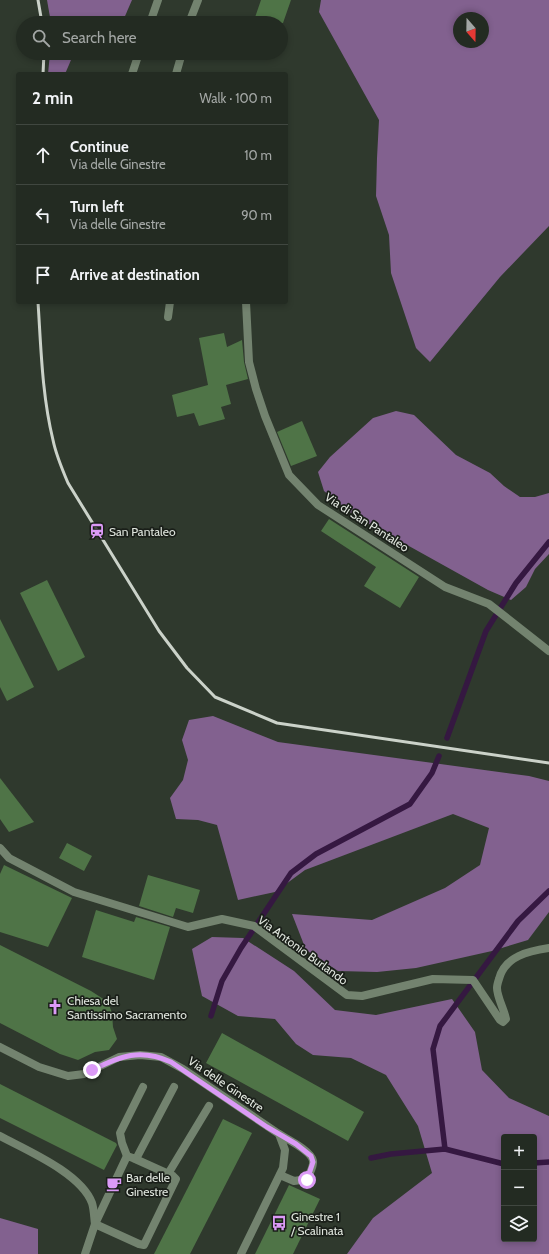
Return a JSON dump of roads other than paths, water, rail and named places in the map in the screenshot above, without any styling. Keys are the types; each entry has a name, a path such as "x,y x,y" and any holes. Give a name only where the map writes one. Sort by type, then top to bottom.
{"street":[{"path":"152,16 158,0"},
{"path":"192,16 198,0"},
{"path":"133,72 137,60"},
{"path":"177,72 180,60"},
{"path":"168,317 170,304"},
{"name":"Via di San Pantaleo","path":"246,304 249,362 265,416 289,475 318,506 445,587 489,604 549,650"},
{"name":"Via Antonio Burlando","path":"0,848 9,858 74,892 188,927 222,919 254,926 347,995 362,996 433,979 473,980 500,1020 503,1022 506,1019 497,988 504,967 522,954 549,948"},
{"name":"Via delle Ginestre","path":"0,1046 39,1066 68,1076 84,1074 119,1057 140,1055 161,1057 183,1069 296,1144 311,1156 313,1162 307,1180 294,1181 280,1175"},
{"path":"85,1254 95,1224 127,1156 120,1133 143,1087"},
{"path":"136,1159 174,1087"},
{"path":"168,1174 209,1106"},
{"path":"242,1254 280,1175 284,1162 285,1150 279,1134"},
{"path":"0,1136 48,1161 71,1177 88,1195 92,1203 95,1224"},
{"path":"95,1224 144,1245 176,1179 127,1156"}],"waterway":[{"path":"447,738 486,631 516,583 549,542"},
{"path":"211,1016 222,981 241,948 291,873 316,854 410,804 432,773 439,756"},
{"path":"445,1149 433,1049 440,1026 518,921 549,891"},
{"path":"371,1158 391,1154 445,1149 501,1163"},
{"path":"537,1163 549,1162"}],"railway":[{"path":"38,0 41,16"},
{"path":"43,72 44,60"},
{"path":"38,304 42,371 46,406 56,451 68,483 159,631 187,668 215,697 277,723 549,763"}],"place":[{"name":"San Pantaleo","path":"97,531"},
{"name":"Chiesa del Santissimo Sacramento","path":"55,1007"},
{"name":"Bar delle Ginestre","path":"114,1184"},
{"name":"Ginestre 1 / Scalinata","path":"279,1223"}]}
